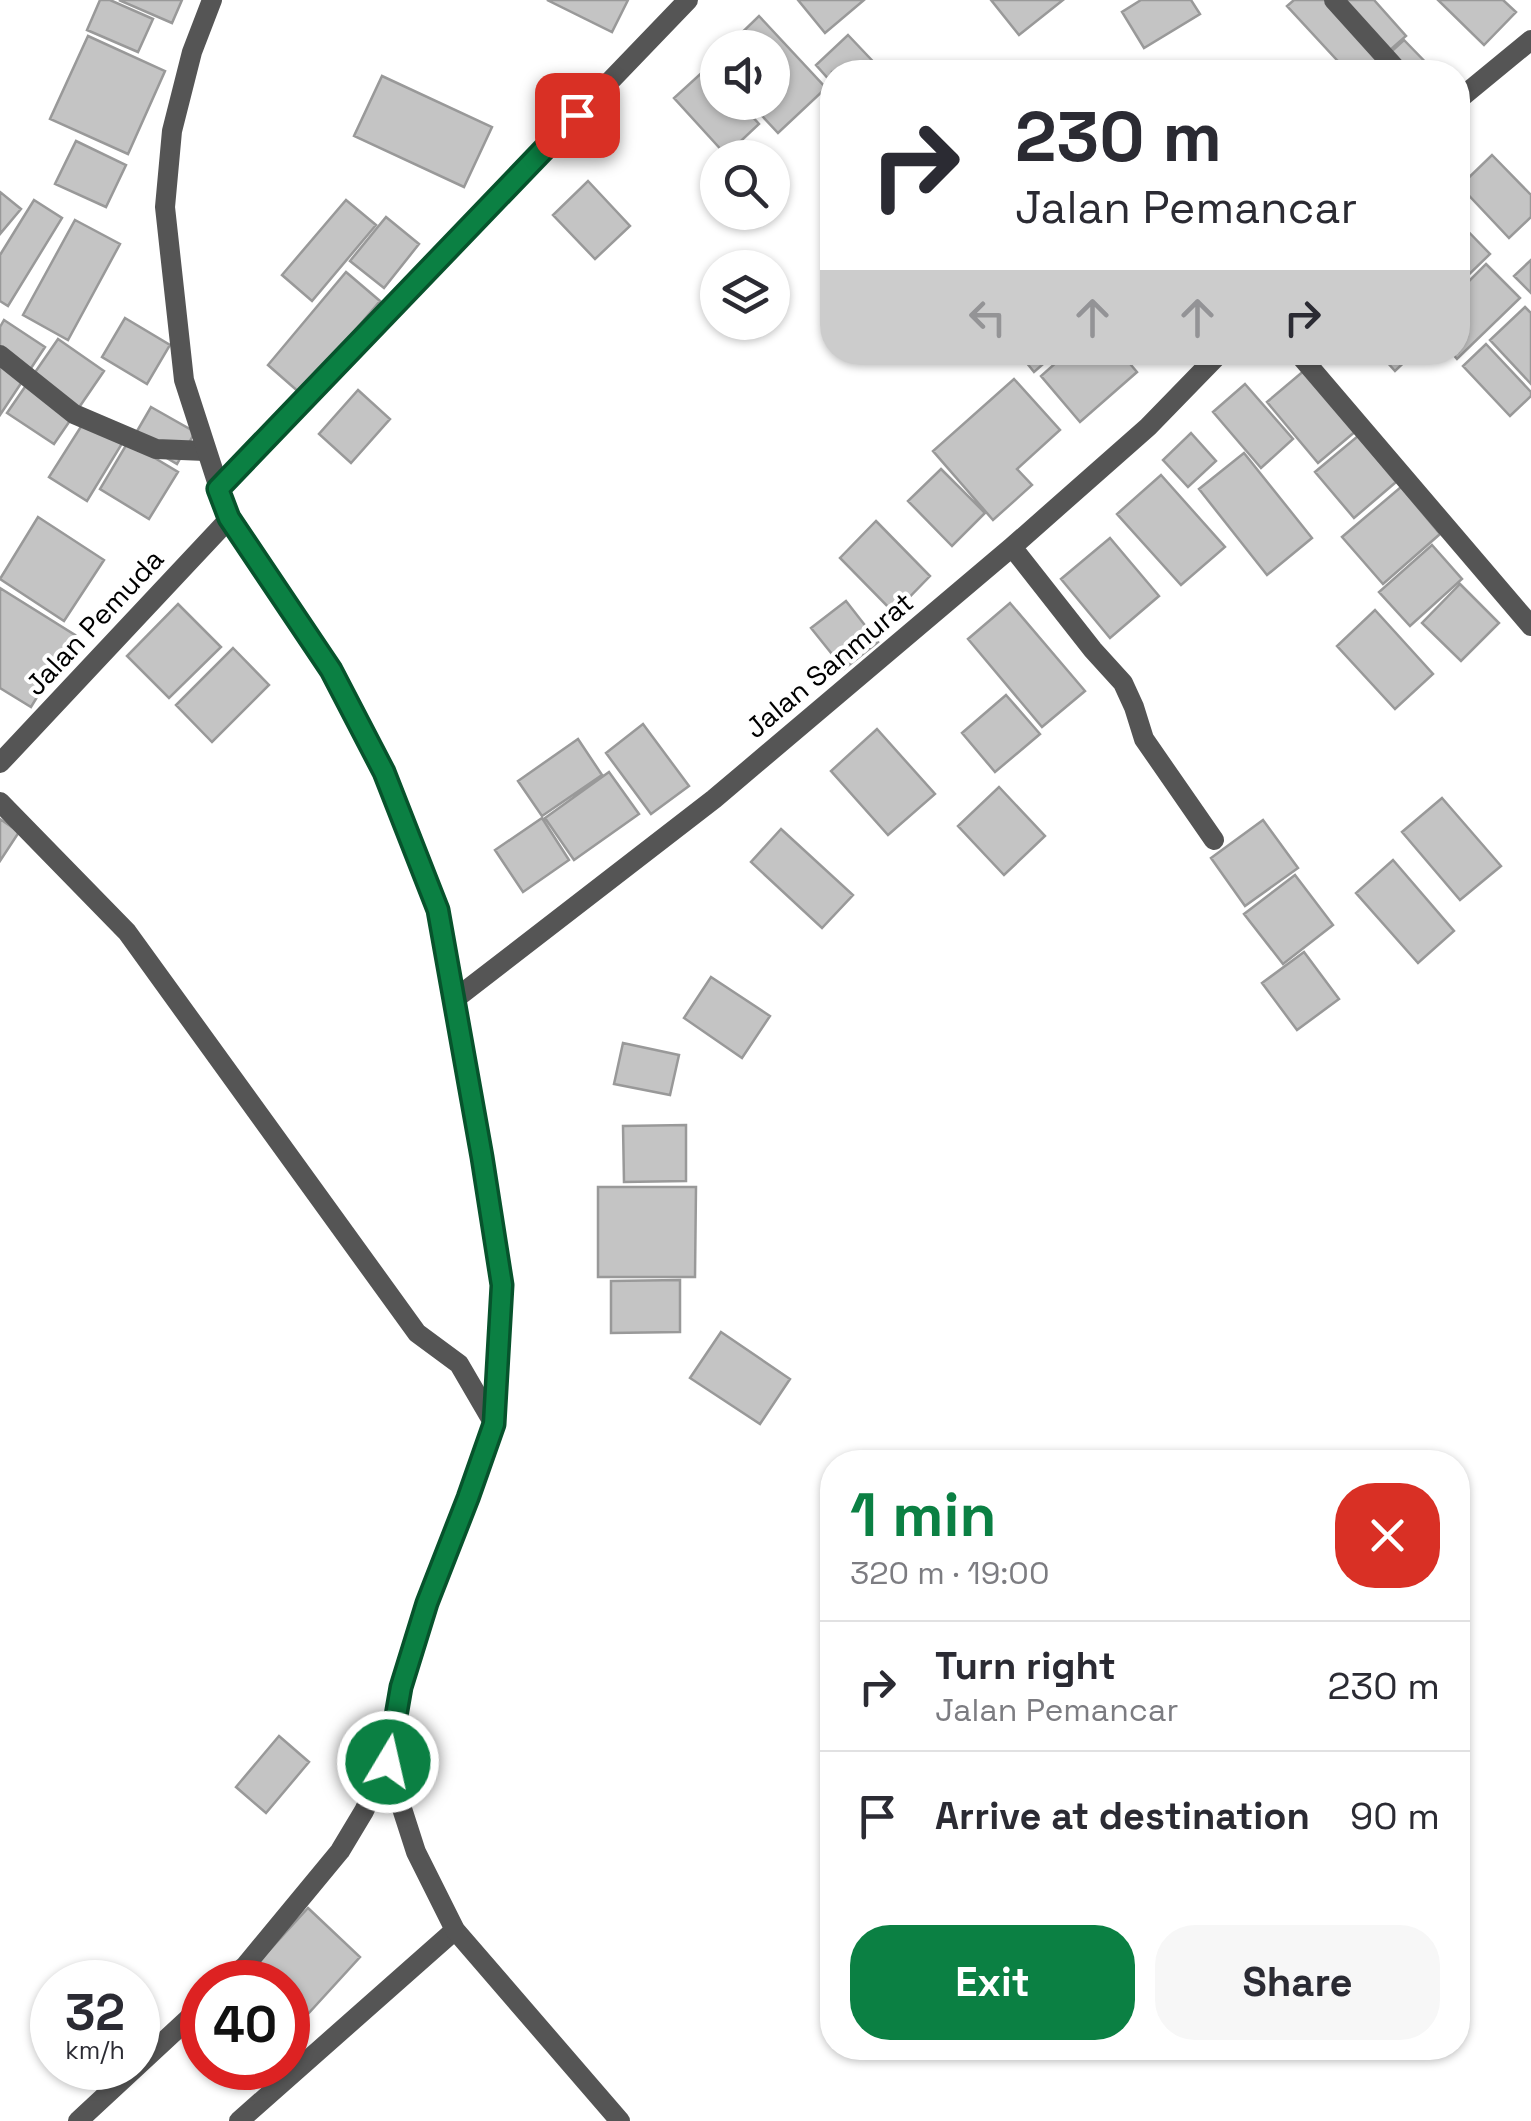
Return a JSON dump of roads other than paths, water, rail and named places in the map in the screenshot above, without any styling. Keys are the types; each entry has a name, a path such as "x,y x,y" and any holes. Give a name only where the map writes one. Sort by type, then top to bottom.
{"street":[{"path":"212,0 192,52 172,131 166,207 184,380 229,518 331,670 384,772 438,910 502,1285 494,1424 427,1603 401,1687 388,1762 340,1851 250,1960"},
{"path":"218,489 688,0"},
{"path":"1334,0 1388,60"},
{"path":"1470,90 1531,40"},
{"path":"0,355 74,414 156,449 206,451"},
{"name":"Jalan Sanmurat","path":"455,999 714,799 1012,547 1148,427 1208,365"},
{"path":"1308,365 1527,612"},
{"name":"Jalan Pemuda","path":"0,762 229,518"},
{"path":"1012,547 1122,683 1144,739 1214,840"},
{"path":"0,802 127,932 417,1333 458,1364 494,1424"},
{"path":"388,1762 416,1852 454,1930 620,2121"},
{"path":"239,2121 454,1930"},
{"path":"78,2121 180,2026"}]}
